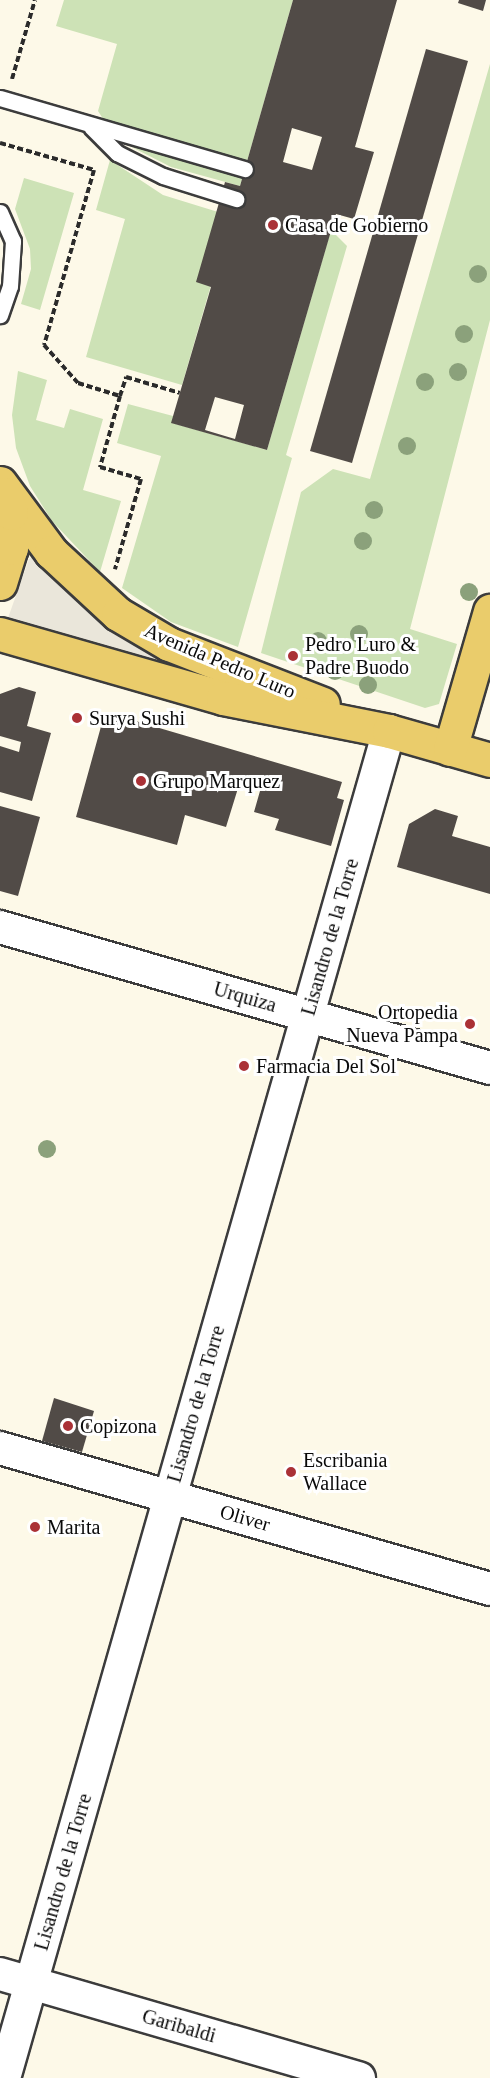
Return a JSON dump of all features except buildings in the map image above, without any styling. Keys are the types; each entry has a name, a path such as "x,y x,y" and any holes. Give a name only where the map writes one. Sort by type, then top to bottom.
{"main road":[{"path":"0,483 12,531 8,564 0,583"},
{"name":"Avenida Pedro Luro","path":"0,483 65,568 130,622 169,644 389,730 490,760"},
{"path":"450,748 490,611"},
{"name":"Avenida Pedro Luro","path":"0,634 231,700 389,730"}],"street":[{"name":"Lisandro de la Torre","path":"4,2078 389,730"},
{"name":"Urquiza","path":"0,927 490,1068"},
{"name":"Oliver","path":"0,1448 490,1589"},
{"name":"Garibaldi","path":"0,1974 358,2078"}],"lane":[{"path":"3,99 244,169"},
{"path":"89,124 117,153 162,176 236,199"},
{"path":"0,212 13,241 10,286 0,315"}],"path":[{"path":"3,99 34,0"},
{"path":"0,143 94,170 44,345 78,383 120,396"},
{"path":"111,580 141,478 100,467 126,377 180,393"}],"green space":[{"path":"64,0 293,0 240,186 171,167 116,139 98,111 117,44 56,26"},
{"path":"490,64 490,320 410,629 457,644 439,704 425,708 261,653 301,492 333,469 370,479"},
{"path":"110,160 163,195 231,216 182,385 86,357 125,219 96,210"},
{"path":"24,178 74,193 40,310 21,304 31,269 30,249 15,209"},
{"path":"331,230 347,246 286,455 292,458 238,647 171,622 122,588 161,456 117,443 128,404 173,416 172,423 267,450"},
{"path":"18,371 47,380 36,420 64,428 70,409 103,419 83,490 121,501 100,572 52,521 30,486 16,448 12,415"}],"shaded area":[{"path":"35,555 216,681 8,618 29,559"}],"place":[{"name":"Casa de Gobierno","path":"273,225"},
{"name":"Pedro Luro & Padre Buodo","path":"293,656"},
{"name":"Surya Sushi","path":"77,718"},
{"name":"Grupo Marquez","path":"141,781"},
{"name":"Ortopedia Nueva Pampa","path":"470,1024"},
{"name":"Farmacia Del Sol","path":"244,1066"},
{"name":"Copizona","path":"68,1426"},
{"name":"Escribania Wallace","path":"291,1472"},
{"name":"Marita","path":"35,1527"}]}
